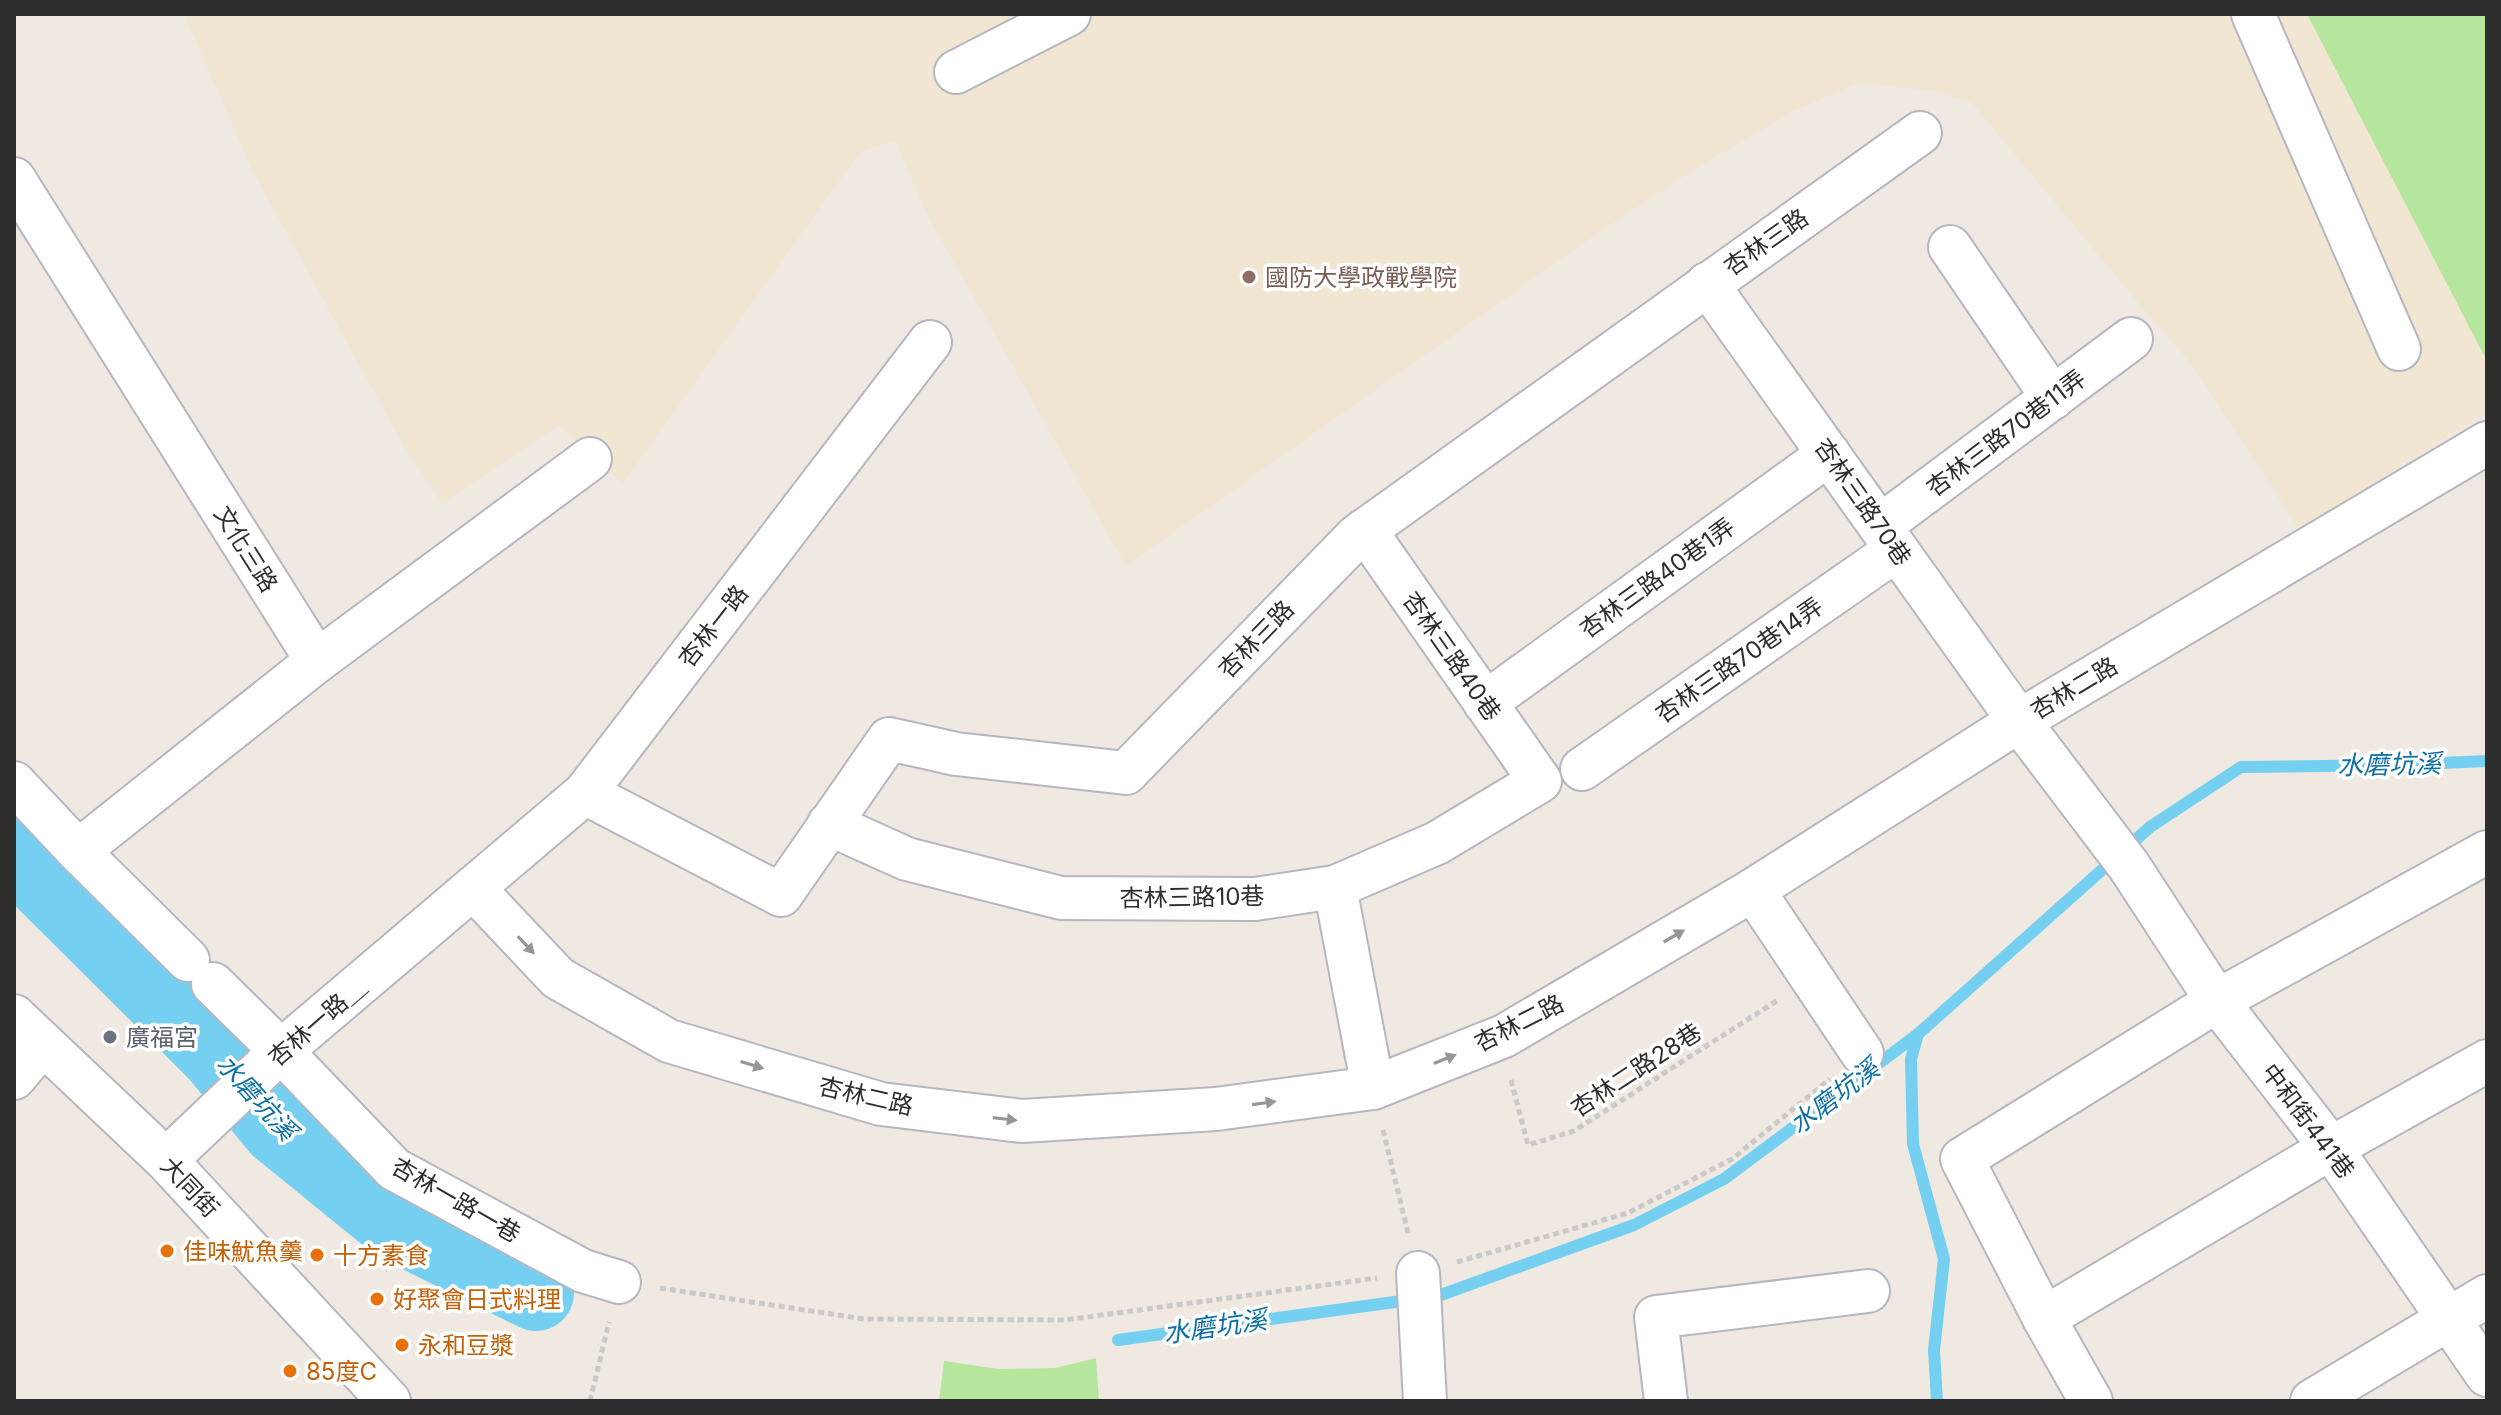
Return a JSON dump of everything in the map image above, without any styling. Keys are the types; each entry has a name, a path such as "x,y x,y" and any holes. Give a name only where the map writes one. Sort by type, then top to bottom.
{"street":[{"path":"956,72 1069,14"},
{"path":"2253,14 2399,349"},
{"name":"杏林三路","path":"585,793 781,895 889,739 956,754 1126,773 1357,536 1920,133"},
{"name":"文化三路","path":"14,179 317,661"},
{"path":"1950,247 2053,398"},
{"name":"杏林三路70巷","path":"1707,284 2019,721 2120,853"},
{"name":"杏林三路70巷11弄","path":"1888,538 2053,398 2131,339"},
{"name":"杏林一路","path":"473,888 585,793 930,342"},
{"name":"杏林二路","path":"473,888 558,978 669,1041 881,1104 1022,1121 1216,1109 1373,1088 1501,1036 1753,890 2019,721 2487,443"},
{"name":"杏林三路40巷1弄","path":"1485,703 1829,454"},
{"path":"78,851 317,661 590,459"},
{"name":"杏林三路40巷","path":"1365,530 1540,781"},
{"name":"杏林三路70巷14弄","path":"1582,769 1888,538"},
{"name":"杏林三路10巷","path":"829,824 907,859 1061,898 1255,899 1335,887 1437,843 1540,781"},
{"name":"杏林一路一巷","path":"14,783 394,1169 583,1271 619,1282"},
{"path":"2091,1401 2044,1318 1962,1159 2217,1001 2487,852"},
{"name":"中和街441巷","path":"2120,853 2217,1001 2331,1148 2487,1375"},
{"path":"1335,887 1373,1088"},
{"name":"杏林一路＿","path":"166,1160 281,1051 473,888"},
{"path":"1753,890 1862,1053"},
{"path":"14,1078 28,1030"},
{"name":"大同街","path":"28,1030 166,1160 389,1401"},
{"path":"2044,1318 2331,1148 2487,1061"},
{"path":"1418,1273 1425,1401"},
{"path":"1666,1401 1656,1317 1868,1291"},
{"path":"2312,1401 2487,1296"}],"path":[{"name":"杏林二路28巷","path":"1501,1036 1528,1145 1574,1131 1812,978"},
{"path":"590,1401 619,1282 864,1319 1065,1320 1418,1273 1628,1213 1732,1159 1862,1053"},
{"path":"1373,1088 1418,1273"}],"shaded area":[{"name":"國防大學政戰學院","path":"184,14 2487,14 2487,412 2299,529 2192,365 1972,103 1935,91 1859,83 1793,111 1690,172 1595,235 1126,566 929,218 895,140 860,152 623,483 559,425 442,503 405,448 252,170"}],"green space":[{"path":"2307,14 2487,14 2487,361"},
{"path":"1096,1358 1099,1401 939,1401 944,1361 998,1369 1055,1368"}],"waterway":[{"name":"水磨坑溪","path":"1118,1340 1438,1296 1634,1225 1724,1179 1918,1034 2150,827 2241,767 2487,761"},
{"name":"水磨坑溪","path":"14,851 217,1053 279,1128 397,1224 536,1293"},
{"path":"1918,1034 1911,1059 1913,1144 1944,1259 1934,1350 1937,1401"}],"place":[{"name":"國防大學政戰學院","path":"1249,277"},
{"name":"廣福宮","path":"110,1037"},
{"name":"佳味魷魚羹","path":"167,1251"},
{"name":"十方素食","path":"317,1255"},
{"name":"好聚會日式料理","path":"377,1299"},
{"name":"永和豆漿","path":"402,1345"},
{"name":"85度C","path":"290,1371"}]}
